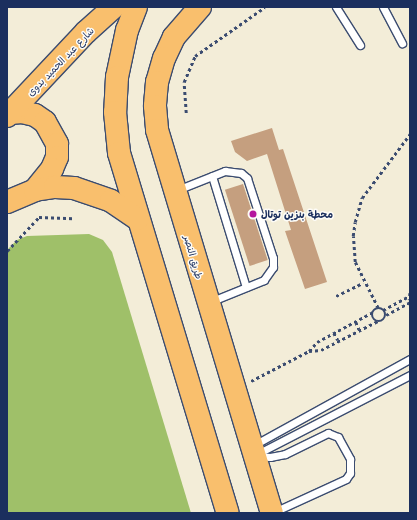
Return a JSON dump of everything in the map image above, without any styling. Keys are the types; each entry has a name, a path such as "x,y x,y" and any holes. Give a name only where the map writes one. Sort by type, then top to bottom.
{"main road":[{"name":"شارع عبد الحميد بدوى","path":"8,115 86,32 114,7"},
{"path":"136,7 121,56 115,112 119,153 228,513"},
{"name":"طريق النصر","path":"200,7 174,37 164,58 157,82 155,106 157,130 272,513"},
{"path":"8,115 22,112 35,115 45,122 57,144 57,157 52,169 35,190"},
{"path":"7,202 35,190 55,187 93,193 138,219"}],"lane":[{"path":"336,7 360,45"},
{"path":"383,7 402,43"},
{"path":"175,191 212,176 233,170 247,178 273,258 270,275 208,303"},
{"path":"212,176 246,287"},
{"path":"253,451 410,359"},
{"path":"253,451 410,375 403,363"},
{"path":"253,451 278,456 328,433 338,437 350,460 350,473 346,479 272,513"}],"path":[{"path":"186,113 184,82 195,56 266,7"},
{"path":"386,315 383,310 378,308 363,283 353,249 358,210 362,198 410,134"},
{"path":"7,251 39,217 73,218"},
{"path":"336,296 363,283"},
{"path":"410,293 410,300"},
{"path":"383,310 410,300"},
{"path":"309,351 317,351 359,329 383,320 386,315 410,300"},
{"path":"234,390 309,351 314,344 356,322 378,308"},
{"path":"373,312 373,318 378,321"},
{"path":"356,322 359,329"},
{"path":"334,333 338,340"}],"green space":[{"path":"89,234 103,240 112,252 191,513 7,513 7,250 17,240 27,236"}],"building":[{"path":"272,128 279,150 283,149 327,282 305,289 285,231 291,230 267,154 247,161 235,152 231,141"},
{"path":"243,184 268,260 250,266 225,190"}],"place":[{"name":"محطة بنزين توتال","path":"253,214"}]}
